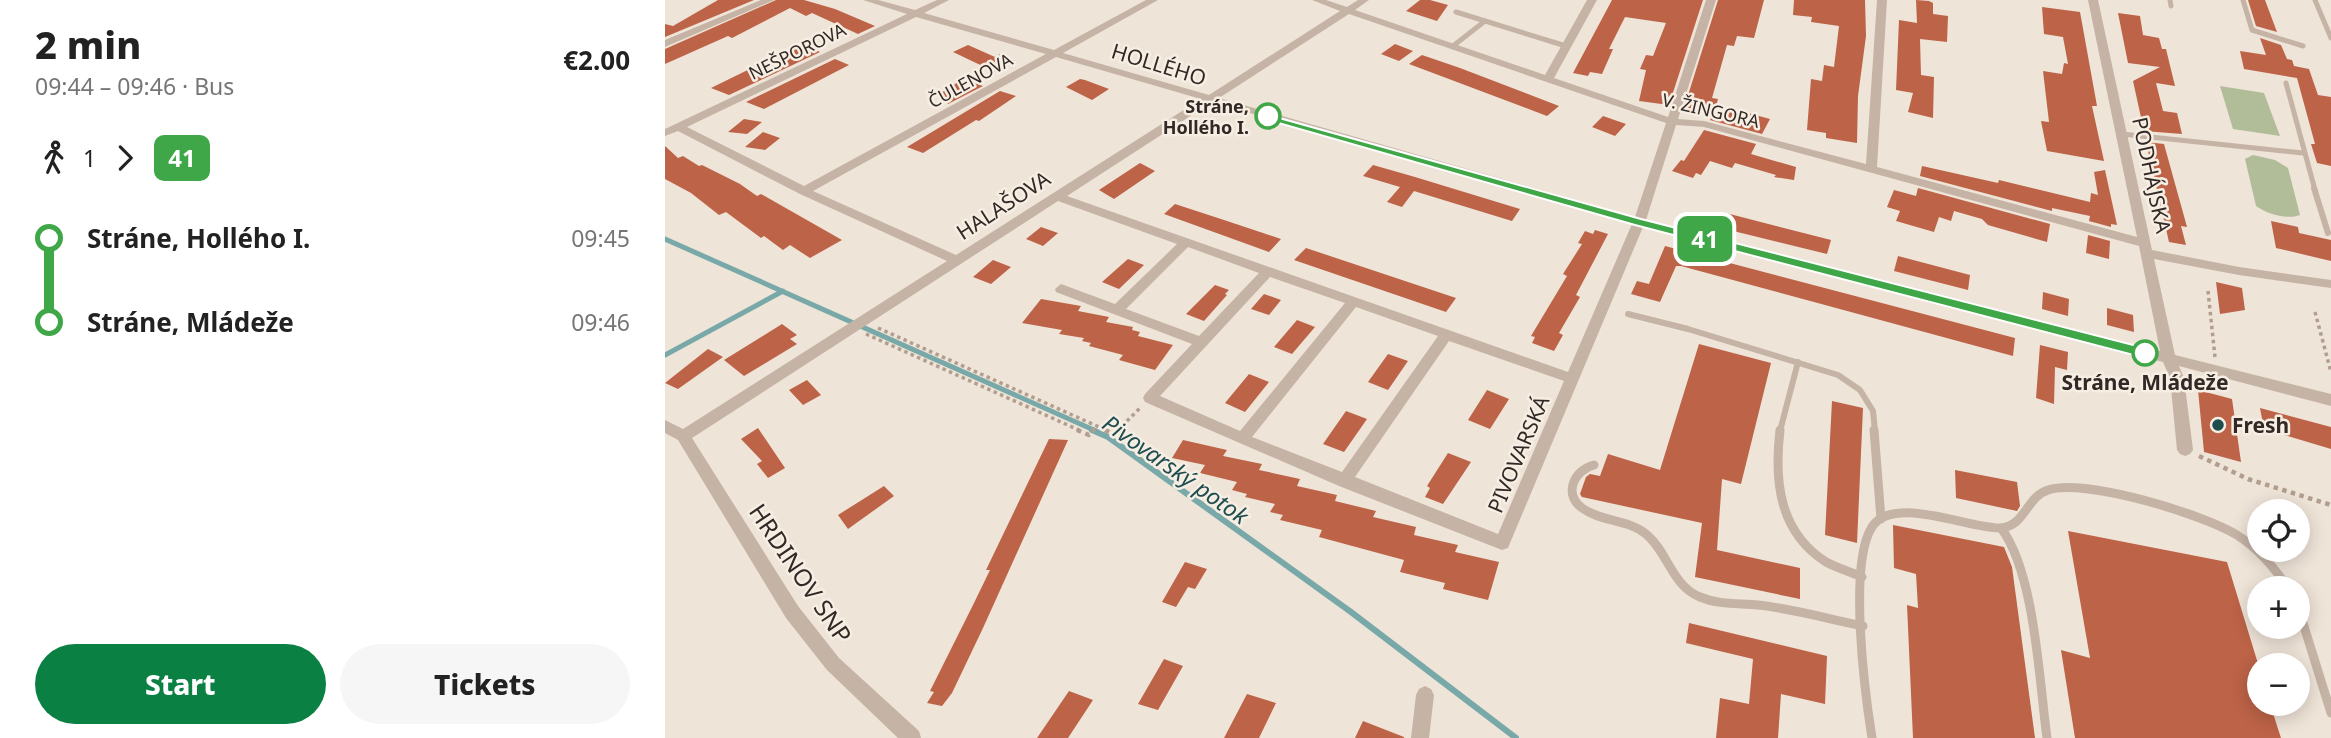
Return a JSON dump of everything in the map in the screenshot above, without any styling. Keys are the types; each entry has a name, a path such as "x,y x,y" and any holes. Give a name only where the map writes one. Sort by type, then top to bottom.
{"street":[{"path":"665,44 769,0"},
{"name":"HOLLÉHO","path":"868,0 1639,222 2331,400"},
{"name":"NEŠPOROVA","path":"665,134 944,0"},
{"name":"ČULENOVA","path":"804,191 1153,0"},
{"name":"V. ŽINGORA","path":"1317,0 1672,122 1704,124 2145,248 2239,271 2331,284"},
{"name":"HALAŠOVA","path":"683,436 1364,0"},
{"path":"1548,79 1592,0"},
{"name":"PIVOVARSKÁ","path":"1150,398 1344,481 1502,543 1639,222 1711,0"},
{"path":"1871,169 1882,0"},
{"name":"PODHÁJSKA","path":"2093,0 2169,359 2177,378 2185,450"},
{"path":"679,127 804,191 957,260"},
{"name":"PIVOVARSKÁ","path":"1055,196 1573,379"},
{"path":"1117,310 1185,243"},
{"path":"1150,398 1267,272"},
{"path":"1061,289 1200,342"},
{"path":"1243,439 1353,302"},
{"path":"1344,481 1446,335"},
{"name":"HRDINOV SNP","path":"665,425 683,436 792,612 833,664 912,738"},
{"path":"1420,738 1425,695"}],"lane":[{"path":"2243,0 2252,30 2303,46"},
{"path":"2315,0 2331,38"},
{"path":"1456,12 1566,46"},
{"path":"1453,46 1485,21"},
{"path":"2286,83 2303,153 2328,233"},
{"path":"2122,134 2303,153"},
{"path":"1628,314 1798,362 1838,375 1852,384 1869,401 1875,424 1881,519"},
{"path":"1798,362 1787,395 1775,459 1777,492 1781,507 1800,538 1814,552 1843,571 1862,577"},
{"path":"1594,465 1575,475 1572,490 1576,503 1586,512 1633,526 1645,533 1690,593 1717,601 1758,605 1863,626"},
{"path":"1871,738 1864,696 1862,577 1864,543 1872,526 1881,519 1909,513 2001,528 2020,521 2031,500 2044,490 2068,488 2125,497 2187,512 2214,523 2266,558 2279,576"},
{"path":"2001,528 2019,557 2025,577 2047,738"},
{"path":"2308,639 2331,713"}],"path":[{"path":"2208,290 2215,359"},
{"path":"2315,312 2331,372"},
{"path":"856,324 1089,435 1097,426"},
{"path":"856,324 1114,434 1150,398"},
{"path":"2185,450 2222,470 2256,483 2331,505"}],"green space":[{"path":"2220,86 2264,93 2280,136 2233,129"},
{"path":"2253,155 2275,160 2288,168 2300,215 2277,215 2256,206 2245,159"}],"building":[{"path":"718,0 754,0 665,37 665,24 673,26"},
{"path":"776,0 804,0 835,9 875,26 858,34 812,13 806,16 790,8 732,38 728,36 665,64 665,49"},
{"path":"1420,0 1448,5 1437,21 1406,11"},
{"path":"1612,0 1703,0 1669,105 1639,101 1646,70 1640,69 1646,55 1653,56 1666,23 1625,17 1609,49 1613,49 1602,74 1590,72 1588,76 1573,73"},
{"path":"1718,0 1764,0 1754,38 1737,36 1734,46 1727,45 1712,98 1718,99 1714,113 1684,108"},
{"path":"1794,0 1865,0 1866,36 1858,96 1857,143 1826,138 1826,133 1807,130 1811,79 1822,81 1824,65 1834,67 1839,26 1811,22 1812,17 1793,15"},
{"path":"1916,0 1933,3 1933,14 1948,16 1947,42 1920,39 1921,75 1934,77 1933,118 1908,112 1913,93 1896,90 1899,20 1917,23"},
{"path":"2248,0 2265,0 2277,32 2256,26"},
{"path":"2042,7 2080,12 2097,106 2092,106 2104,161 2047,151 2041,121 2049,122 2043,71 2062,74 2064,63 2068,64 2063,37 2044,34"},
{"path":"2118,13 2140,16 2143,35 2159,38 2162,49 2166,49 2175,86 2156,83 2163,111 2177,113 2182,134 2144,131 2133,81 2160,67 2128,63"},
{"path":"2260,38 2281,45 2287,59 2292,60 2294,66 2309,69 2318,95 2331,97 2331,166 2317,163 2311,144 2315,144 2297,78 2244,69 2240,51 2266,55"},
{"path":"801,44 820,52 729,95 711,88"},
{"path":"1395,44 1413,51 1399,61 1381,54"},
{"path":"968,45 995,57 1000,54 1015,61 995,72 953,52"},
{"path":"1422,55 1559,106 1547,116 1409,64"},
{"path":"835,59 849,65 764,109 746,102"},
{"path":"963,79 983,86 948,104 941,93"},
{"path":"1080,79 1109,89 1092,100 1066,87"},
{"path":"1000,91 1016,96 923,153 907,147"},
{"path":"1719,105 1770,119 1762,134 1710,120"},
{"path":"1603,116 1626,124 1615,136 1592,127"},
{"path":"744,119 762,122 747,134 728,132"},
{"path":"1704,130 1756,144 1751,154 1796,167 1794,180 1774,177 1776,175 1735,163 1732,168 1710,161 1701,175 1696,173 1693,178 1672,171 1681,160 1684,161"},
{"path":"763,132 780,138 765,150 745,147"},
{"path":"2146,142 2164,144 2187,227 2181,226 2186,245 2169,242"},
{"path":"665,146 678,158 683,156 740,184 757,196 761,194 842,240 810,258 790,245 783,250 764,236 761,238 726,212 719,215 691,193 665,179"},
{"path":"1140,163 1155,171 1114,199 1099,190"},
{"path":"1373,165 1520,209 1512,221 1414,191 1402,207 1387,202 1400,187 1363,176"},
{"path":"1922,166 1998,183 1999,180 2090,202 2091,193 2098,195 2094,172 2105,170 2117,225 2111,224 2111,227 2089,221 2090,216 2052,208 2052,211 1920,176"},
{"path":"1918,188 2050,224 2047,242 1988,225 1982,219 1954,211 1951,221 1939,217 1934,232 1896,221 1900,211 1887,207 1894,190 1916,196"},
{"path":"1175,204 1281,239 1269,252 1164,214"},
{"path":"1722,212 1831,240 1827,254 1717,227"},
{"path":"2271,221 2298,227 2299,233 2331,240 2331,261 2276,248"},
{"path":"1041,227 1058,233 1043,246 1026,239"},
{"path":"1595,230 1608,234 1576,295 1580,297 1559,333 1563,335 1554,351 1532,343 1535,337 1531,336 1567,276 1563,274 1582,244 1578,243 1585,231 1593,234"},
{"path":"2088,235 2110,241 2109,259 2086,253"},
{"path":"1665,246 2015,338 2013,356 1681,266 1676,266 1660,302 1631,294 1637,281 1649,284"},
{"path":"1306,248 1456,298 1446,312 1294,260"},
{"path":"1898,256 1970,275 1968,290 1894,271"},
{"path":"1128,259 1144,265 1119,289 1102,282"},
{"path":"993,260 1011,267 991,284 973,277"},
{"path":"2216,282 2242,288 2245,310 2220,314"},
{"path":"1215,285 1229,290 1204,321 1186,314"},
{"path":"2043,292 2069,299 2068,316 2042,309"},
{"path":"1264,294 1281,300 1269,315 1251,309"},
{"path":"1041,299 1081,306 1078,311 1109,317 1106,322 1133,327 1132,330 1140,332 1138,336 1173,345 1155,370 1119,360 1123,355 1089,346 1091,343 1082,341 1084,338 1059,334 1062,330 1022,323"},
{"path":"2107,308 2133,315 2134,332 2107,325"},
{"path":"1297,320 1315,327 1292,354 1274,347"},
{"path":"782,324 797,335 790,339 797,344 744,376 724,360"},
{"path":"1699,344 1771,363 1741,484 1722,479 1717,550 1800,568 1800,599 1695,577 1702,523 1582,497 1580,494 1586,477 1590,474 1600,476 1608,454 1660,470"},
{"path":"2040,345 2068,352 2067,370 2055,367 2054,404 2036,398"},
{"path":"708,349 723,357 678,389 665,383"},
{"path":"1388,354 1408,361 1388,390 1368,382"},
{"path":"1249,374 1269,382 1245,412 1225,403"},
{"path":"807,380 821,395 803,405 789,390"},
{"path":"1487,390 1509,399 1490,429 1468,420"},
{"name":"Fresh","path":"2198,390 2232,399 2241,462 2204,452"},
{"path":"1832,401 1863,408 1857,543 1825,535"},
{"path":"2260,408 2331,427 2331,449 2264,429"},
{"path":"1346,411 1367,419 1344,452 1323,444"},
{"path":"758,428 785,468 768,478 757,464 762,461 741,439"},
{"path":"1049,439 1068,440 983,628 952,693 942,706 927,703 934,692 930,691 990,570 986,570"},
{"path":"1183,440 1227,450 1223,456 1262,464 1259,470 1300,479 1297,486 1337,495 1335,501 1376,511 1373,517 1416,527 1414,535 1458,545 1455,552 1499,562 1488,600 1443,589 1445,583 1400,572 1404,560 1319,537 1322,530 1280,520 1283,515 1270,512 1275,504 1245,497 1247,494 1232,490 1237,482 1200,473 1205,465 1172,458"},
{"path":"1448,453 1471,462 1443,504 1425,497 1430,488 1427,486"},
{"path":"1955,470 2017,482 2020,506 2017,511 1956,498"},
{"path":"884,486 894,496 848,529 838,515"},
{"path":"1893,525 2004,547 2012,567 2035,738 1913,738 1907,605 1918,608 1916,574 1894,568"},
{"path":"2068,531 2227,562 2247,628 2247,639 2250,639 2255,653 2247,653 2247,716 2274,716 2281,738 2075,738 2061,650 2090,658"},
{"path":"1185,562 1207,569 1195,589 1188,587 1176,607 1162,602"},
{"path":"1689,623 1827,656 1825,704 1781,694 1778,738 1716,738 1720,698 1749,704 1753,659 1686,643"},
{"path":"1164,659 1183,666 1158,710 1138,704"},
{"path":"1069,691 1093,700 1068,738 1037,738"},
{"path":"1247,694 1276,703 1259,738 1224,738"},
{"path":"1363,721 1404,737 1404,738 1355,738"}],"waterway":[{"name":"Pivovarský potok","path":"665,239 782,291"},
{"path":"665,355 782,291"},
{"name":"Pivovarský potok","path":"782,291 1096,431"},
{"name":"Pivovarský potok","path":"1092,430 1108,437 1351,612 1516,738"}],"bus line":[{"name":"41","path":"1268,116 1639,222 2145,353"}],"place":[{"name":"Stráne, Hollého I.","path":"1268,116"},
{"name":"Stráne, Mládeže","path":"2145,353"},
{"name":"Fresh","path":"2218,425"}]}
